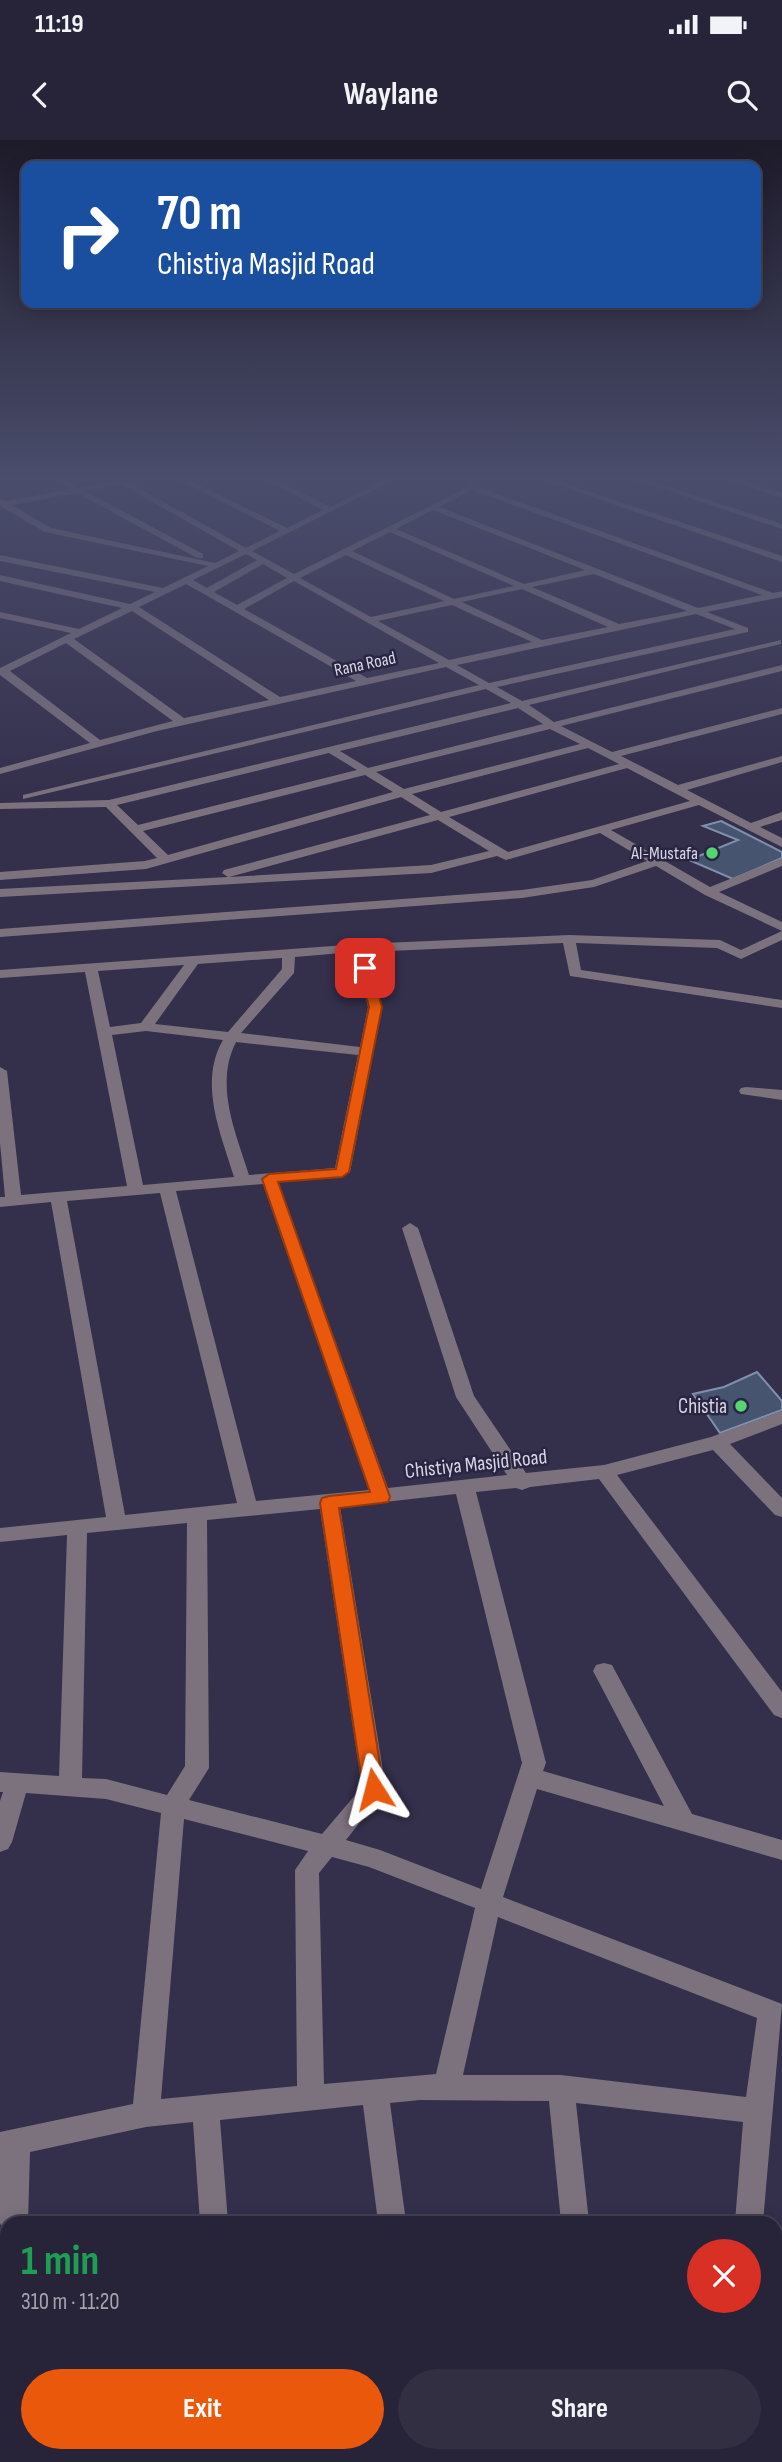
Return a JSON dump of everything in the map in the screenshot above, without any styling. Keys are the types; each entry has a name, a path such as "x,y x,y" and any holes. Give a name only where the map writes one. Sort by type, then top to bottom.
{"street":[{"path":"42,587 134,608 278,701"},
{"path":"144,587 167,592"},
{"path":"99,744 2,672 176,587"},
{"path":"199,587 366,682"},
{"path":"207,592 215,587"},
{"path":"237,609 276,587"},
{"path":"310,587 520,704 553,726 782,843"},
{"path":"422,587 541,643"},
{"path":"369,620 521,587"},
{"path":"524,587 617,627"},
{"path":"634,587 780,643"},
{"path":"755,587 779,596"},
{"name":"Rana Road","path":"0,771 182,722 541,643 779,596"},
{"path":"0,615 83,633"},
{"path":"0,805 488,686 744,630"},
{"path":"68,640 182,722"},
{"path":"0,805 109,803 780,643"},
{"path":"135,829 782,668"},
{"path":"614,755 782,711"},
{"path":"0,876 146,865 402,793 592,744"},
{"path":"331,750 506,856 701,801"},
{"path":"0,756 14,767"},
{"path":"678,789 782,759"},
{"path":"194,882 631,764"},
{"path":"109,803 164,859"},
{"path":"750,827 782,816"},
{"path":"601,829 709,892 782,927"},
{"path":"0,893 431,869 499,852"},
{"path":"0,933 522,894 594,883 657,862"},
{"path":"709,892 782,862"},
{"path":"0,974 360,948 569,939 720,944 741,954 782,935"},
{"path":"569,939 575,973 782,1004"},
{"path":"0,1071 7,1201 342,1172 375,1007 360,948"},
{"path":"243,1181 221,1107 219,1077 227,1046 289,970 288,953"},
{"path":"146,1027 194,960"},
{"path":"91,968 136,1190"},
{"path":"104,1032 146,1027 232,1039 366,1052"},
{"path":"746,1091 782,1095"},
{"path":"269,1179 381,1497"},
{"path":"167,1188 249,1511"},
{"path":"58,1197 117,1524"},
{"path":"410,1228 465,1397 522,1483"},
{"name":"Chistiya Masjid Road","path":"0,1535 465,1489 604,1472 717,1442 782,1417"},
{"path":"717,1442 782,1510"},
{"path":"604,1472 782,1709"},
{"path":"446,2088 489,1902 534,1763 465,1489"},
{"path":"311,2098 307,1870 374,1789 329,1503"},
{"path":"146,2114 173,1805 197,1768 197,1516"},
{"path":"70,1786 76,1528"},
{"path":"604,1671 684,1822"},
{"path":"529,1777 782,1850"},
{"path":"0,1842 9,1783 106,1788 371,1857 776,2013 758,2111 750,2216"},
{"path":"14,2216 8,2144 146,2114 375,2091 446,2088 561,2088 758,2111"},
{"path":"561,2088 574,2216"},
{"path":"375,2091 392,2216"},
{"path":"206,2108 214,2216"}],"building":[{"path":"721,821 782,852 782,858 733,879 689,860 738,840 703,826"},
{"name":"Chistia","path":"757,1372 782,1401 782,1410 720,1433 693,1394 724,1387"}],"place":[{"name":"Al-Mustafa","path":"712,853"},
{"name":"Chistia","path":"741,1406"}],"route":[{"path":"365,968 375,1007 342,1172 269,1179 381,1497 329,1503 374,1789"}]}
